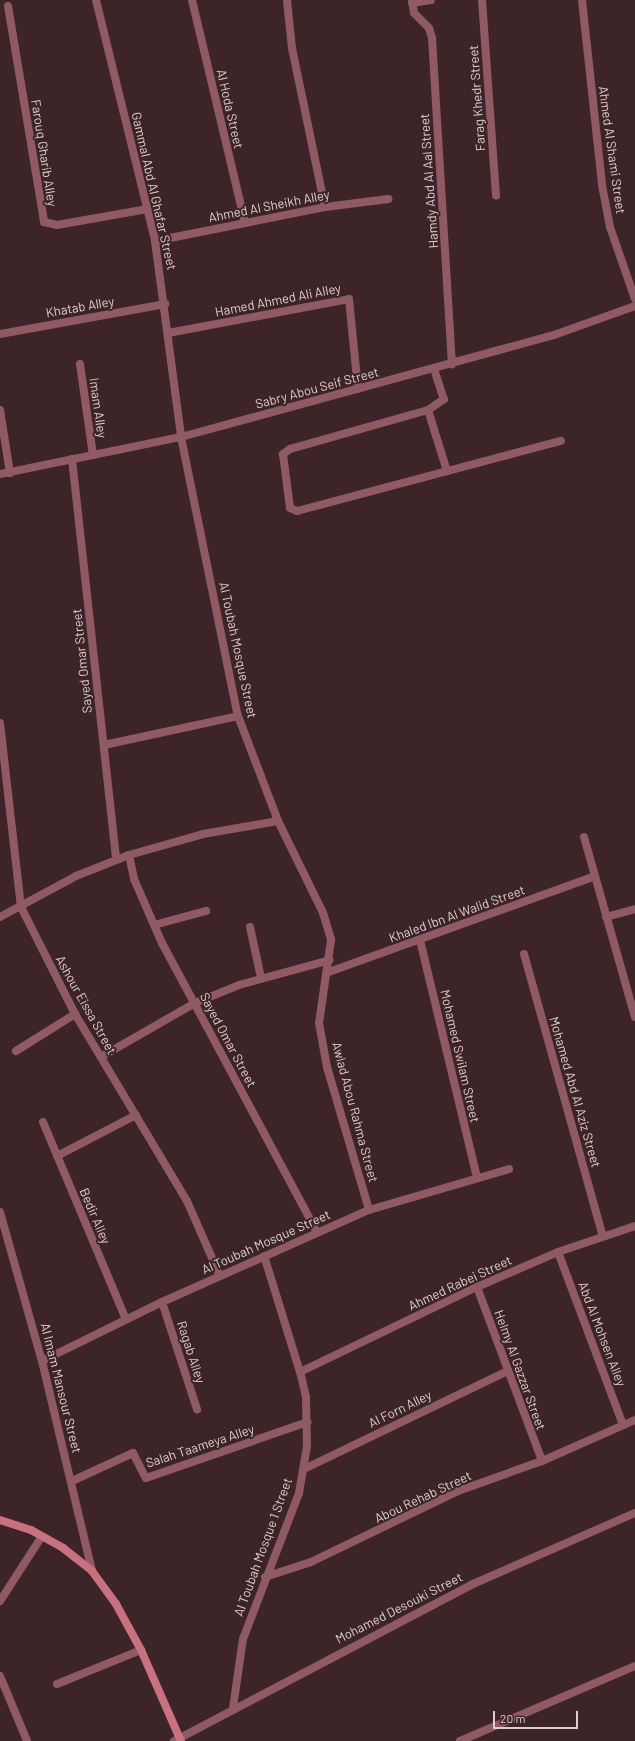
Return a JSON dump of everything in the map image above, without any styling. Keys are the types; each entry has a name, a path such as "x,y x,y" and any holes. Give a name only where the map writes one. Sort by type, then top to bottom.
{"street":[{"name":"Gammal Abd Al Ghafar Street","path":"96,0 155,241 165,304 181,437"},
{"name":"Al Hoda Street","path":"192,0 245,224"},
{"path":"287,0 292,48 325,207"},
{"path":"412,1 431,0"},
{"name":"Farag Khedr Street","path":"482,0 496,195"},
{"name":"Ahmed Al Shami Street","path":"582,0 602,185 610,226 635,299"},
{"name":"Hamdy Abd Al Aal Street","path":"412,1 414,13 429,28 432,38 452,364"},
{"name":"Farouq Gharib Alley","path":"8,6 44,222 57,225 148,209"},
{"name":"Ahmed Al Sheikh Alley","path":"155,241 325,207 389,199"},
{"name":"Hamed Ahmed Ali Alley","path":"168,333 349,299 358,389"},
{"name":"Khatab Alley","path":"0,334 165,304"},
{"name":"Sabry Abou Seif Street","path":"0,474 181,437 554,335 635,306"},
{"name":"Imam Alley","path":"80,364 93,455"},
{"path":"434,369 444,399 428,410 290,449 283,454 282,466 290,508 297,511 561,441"},
{"path":"0,410 10,473"},
{"path":"428,410 447,471"},
{"name":"Al Toubah Mosque Street","path":"181,437 238,716 278,822 323,913 331,940 330,960 326,973"},
{"name":"Sayed Omar Street","path":"72,459 116,860"},
{"path":"104,745 238,716"},
{"name":"Ashour Eissa Street","path":"0,723 21,907 75,1014 187,1201 220,1276"},
{"path":"0,804 9,802"},
{"path":"0,918 76,876 129,855 203,834 278,822"},
{"path":"584,838 635,1014"},
{"name":"Sayed Omar Street","path":"129,855 134,879 154,925 317,1232"},
{"name":"Khaled Ibn Al Walid Street","path":"326,973 595,876"},
{"path":"606,917 635,909"},
{"path":"154,925 206,911"},
{"path":"250,927 261,978"},
{"name":"Mohamed Swilam Street","path":"420,940 477,1177"},
{"name":"Mohamed Abd Al Aziz Street","path":"524,954 603,1236"},
{"path":"101,1057 195,1003 261,978 330,960"},
{"name":"Awlad Abou Rahma Street","path":"326,973 319,1024 327,1067 369,1210"},
{"path":"16,1051 75,1014"},
{"path":"57,1156 136,1115"},
{"name":"Bedir Alley","path":"43,1122 126,1319"},
{"name":"Al Toubah Mosque Street","path":"42,1361 162,1302 369,1210 477,1177 509,1169"},
{"name":"Al Imam Mansour Street","path":"0,1212 42,1361 72,1481 92,1571"},
{"name":"Ahmed Rabei Street","path":"300,1372 477,1286 558,1252 635,1226"},
{"name":"Abd Al Mohsen Alley","path":"558,1252 623,1425"},
{"name":"Al Toubah Mosque 1 Street","path":"233,1708 243,1639 265,1577 299,1493 304,1469 308,1422 300,1372 264,1256"},
{"name":"Helmy Al Gazzar Street","path":"477,1286 506,1372 542,1461"},
{"name":"Ragab Alley","path":"162,1302 197,1409"},
{"name":"Al Forn Alley","path":"304,1469 506,1372"},
{"name":"Abou Rehab Street","path":"265,1577 311,1562 458,1491 542,1461 635,1420"},
{"name":"Salah Taameya Alley","path":"72,1481 133,1453 146,1478 308,1422"},
{"name":"Mohamed Desouki Street","path":"179,1740 233,1708 473,1584 635,1513"},
{"path":"0,1520 42,1536 92,1571 116,1604 141,1650 179,1740"},
{"path":"0,1601 42,1536"},
{"path":"57,1684 141,1650"},
{"path":"460,1741 635,1666"},
{"path":"0,1676 27,1741"}]}
